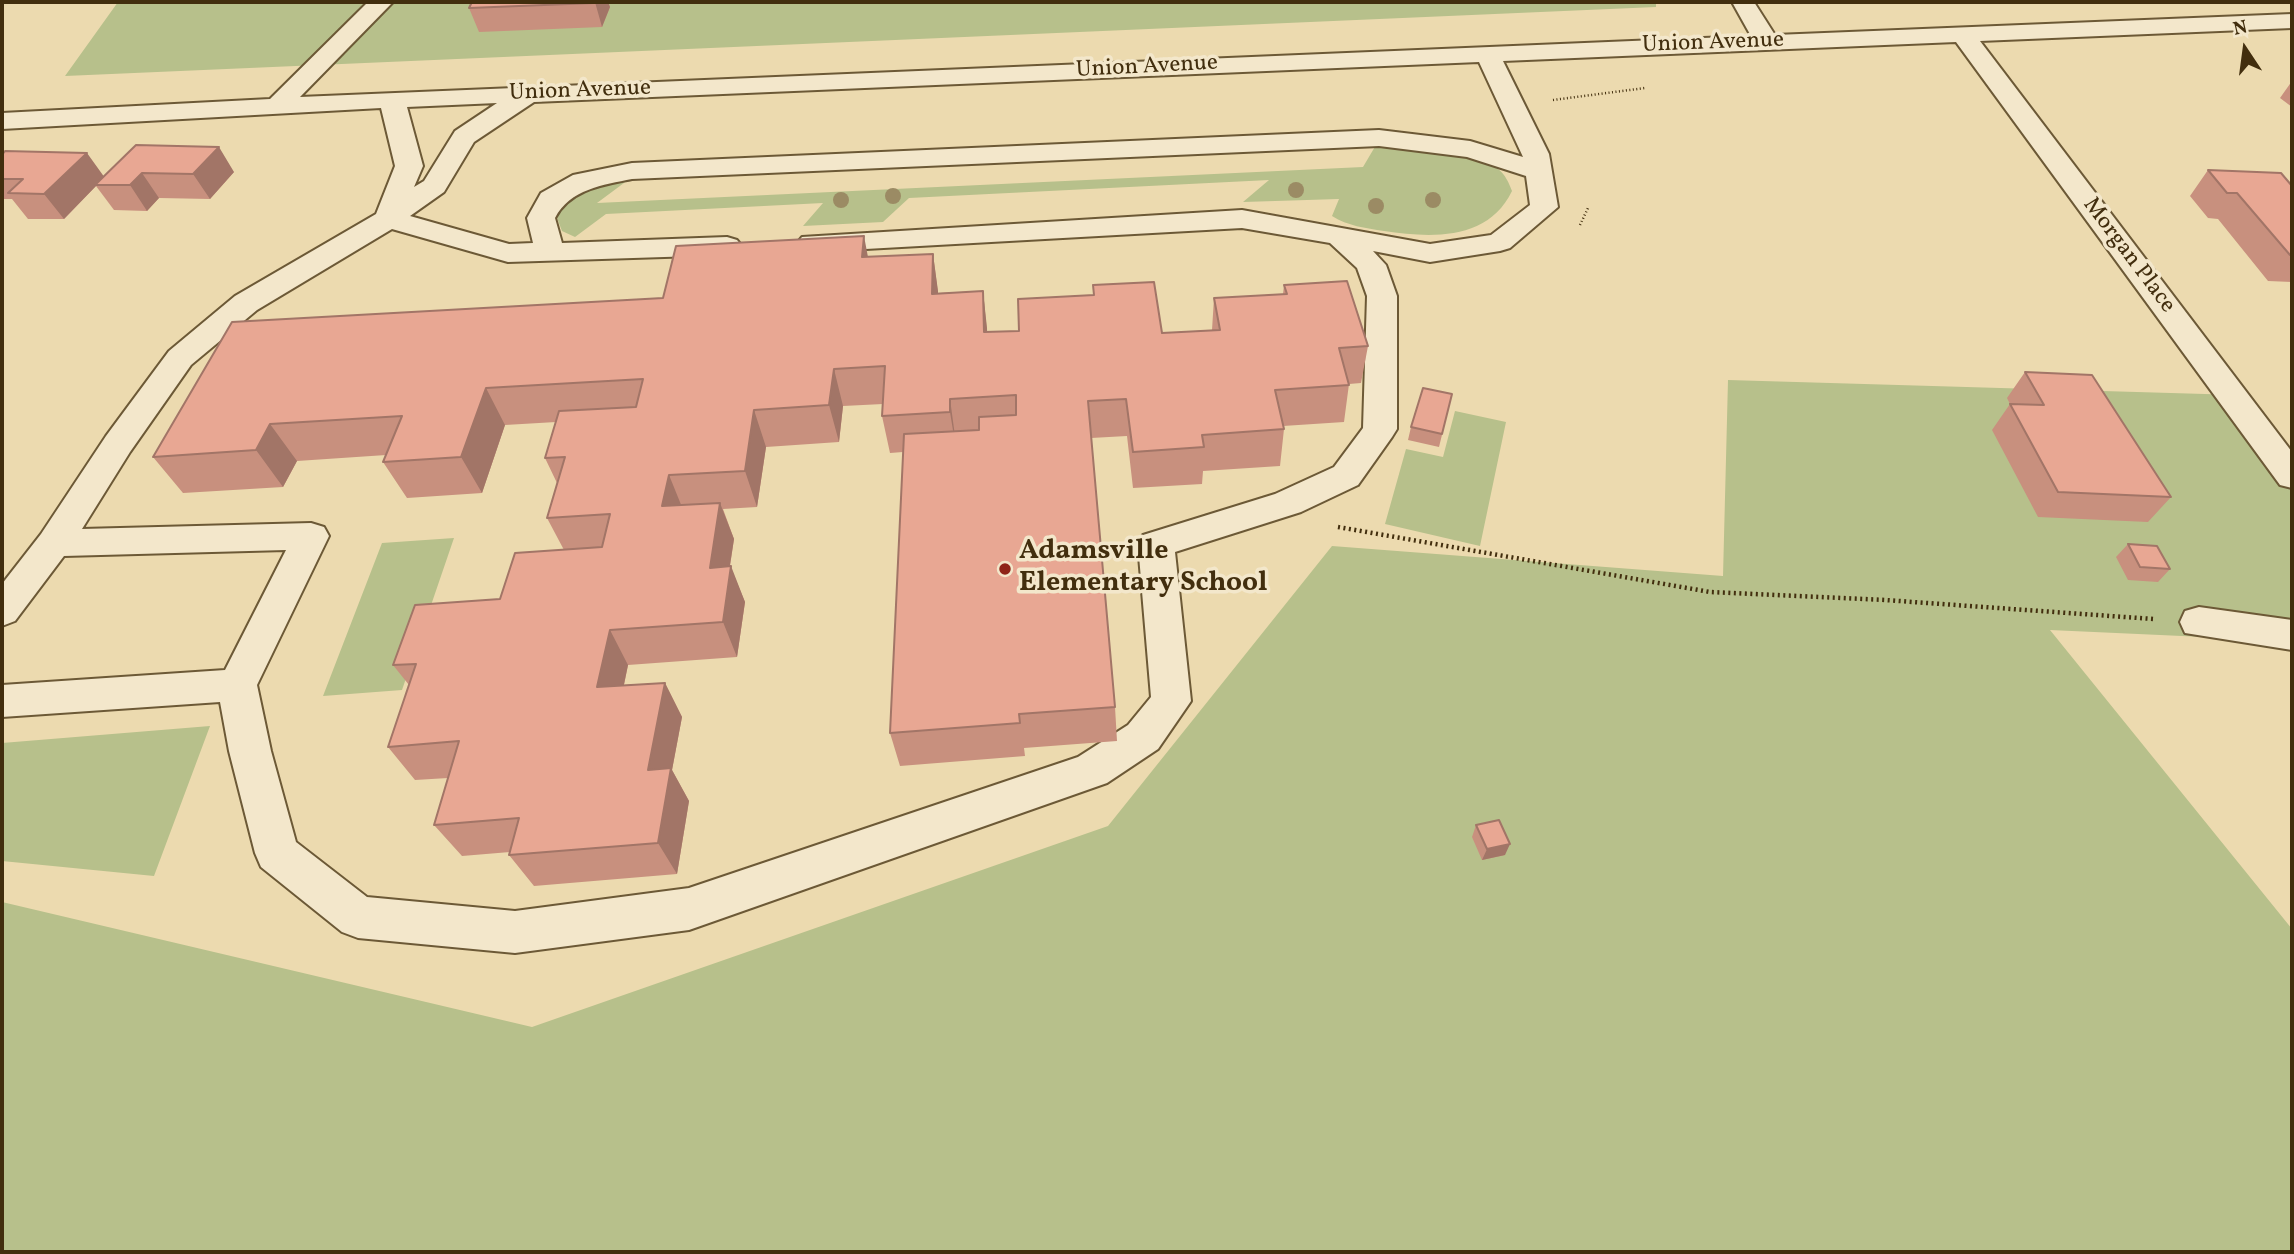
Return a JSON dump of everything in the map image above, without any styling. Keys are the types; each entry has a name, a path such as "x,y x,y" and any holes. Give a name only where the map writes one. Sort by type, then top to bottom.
{"street":[{"path":"275,108 381,2"},
{"path":"1743,2 1766,41"},
{"name":"Union Avenue","path":"2,121 392,100 2292,21"},
{"name":"Morgan Place","path":"1964,36 2292,476"},
{"path":"791,244 1242,219 1430,253 1500,242 1544,207 1536,154 1487,53"},
{"path":"2,611 54,543 118,444 180,358 246,303 388,219 434,186 464,137 527,95"},
{"path":"388,219 409,166 392,100"},
{"path":"550,252 541,218 551,199 583,181 632,171 1379,138 1470,149 1539,171"},
{"path":"388,219 508,253 751,245"},
{"path":"54,543 312,536 237,685 250,751 277,853 358,916 515,932 689,909 1092,770 1143,737 1171,701 1156,544 1288,503 1346,475 1380,429 1382,296 1371,265 1336,234"},
{"path":"2199,622 2292,635"},
{"path":"2,701 237,685"}],"path":[{"path":"1288,503 1318,524 1710,592 1885,600 2199,622"}],"green space":[{"path":"118,2 1656,2 1656,7 65,76"},
{"path":"1376,145 1472,157 1500,171 1512,191 1502,207 1488,219 1473,227 1439,235 1384,231 1344,222 1332,216 1339,199 1243,202 1269,180 909,198 883,222 803,226 823,203 606,214 575,237 562,231 555,213 572,197 588,188 628,180 597,203 1363,167"},
{"path":"1728,380 2239,395 2292,469 2292,641 2050,630 2292,929 2292,1252 2,1252 2,902 532,1027 1108,826 1332,546 1723,576"},
{"path":"1455,411 1506,422 1480,546 1385,524 1406,449 1443,457"},
{"path":"454,538 402,690 323,696 382,543"},
{"path":"210,726 154,876 2,861 2,743"}],"building":[{"path":"472,2 595,2 469,8"},
{"path":"136,145 219,147 193,174 142,173 130,185 95,185"},
{"path":"5,151 87,153 44,194 8,193 23,179 2,179 2,155"},
{"path":"2208,170 2281,173 2292,186 2292,255 2237,193 2227,193"},
{"name":"Adamsville Elementary School","path":"864,236 862,257 933,254 932,294 983,291 984,332 1019,331 1018,299 1094,295 1093,285 1154,282 1162,333 1220,330 1214,298 1287,294 1284,285 1347,281 1368,346 1339,348 1349,385 1275,390 1284,429 1202,435 1204,447 1133,452 1126,399 1088,401 1115,707 1019,714 1020,723 890,733 904,434 979,430 979,417 1016,415 1016,395 950,399 950,412 882,416 885,366 834,369 829,405 754,410 745,471 669,475 662,506 720,503 710,568 731,566 723,622 610,630 597,687 665,683 648,770 671,768 658,843 509,855 519,818 434,825 459,741 388,747 416,664 393,665 415,605 500,599 515,553 602,547 610,514 547,518 565,457 545,458 559,411 636,407 643,379 486,388 461,457 383,462 402,416 270,424 256,450 153,457 232,322 663,298 676,246"},
{"path":"2025,372 2092,375 2171,497 2058,492 2010,404 2044,405"},
{"path":"1423,388 1452,394 1442,434 1411,427"},
{"path":"2128,544 2157,546 2170,569 2140,567"},
{"path":"1499,820 1510,844 1487,849 1476,825"}],"place":[{"name":"Adamsville Elementary School","path":"1005,569"}]}
